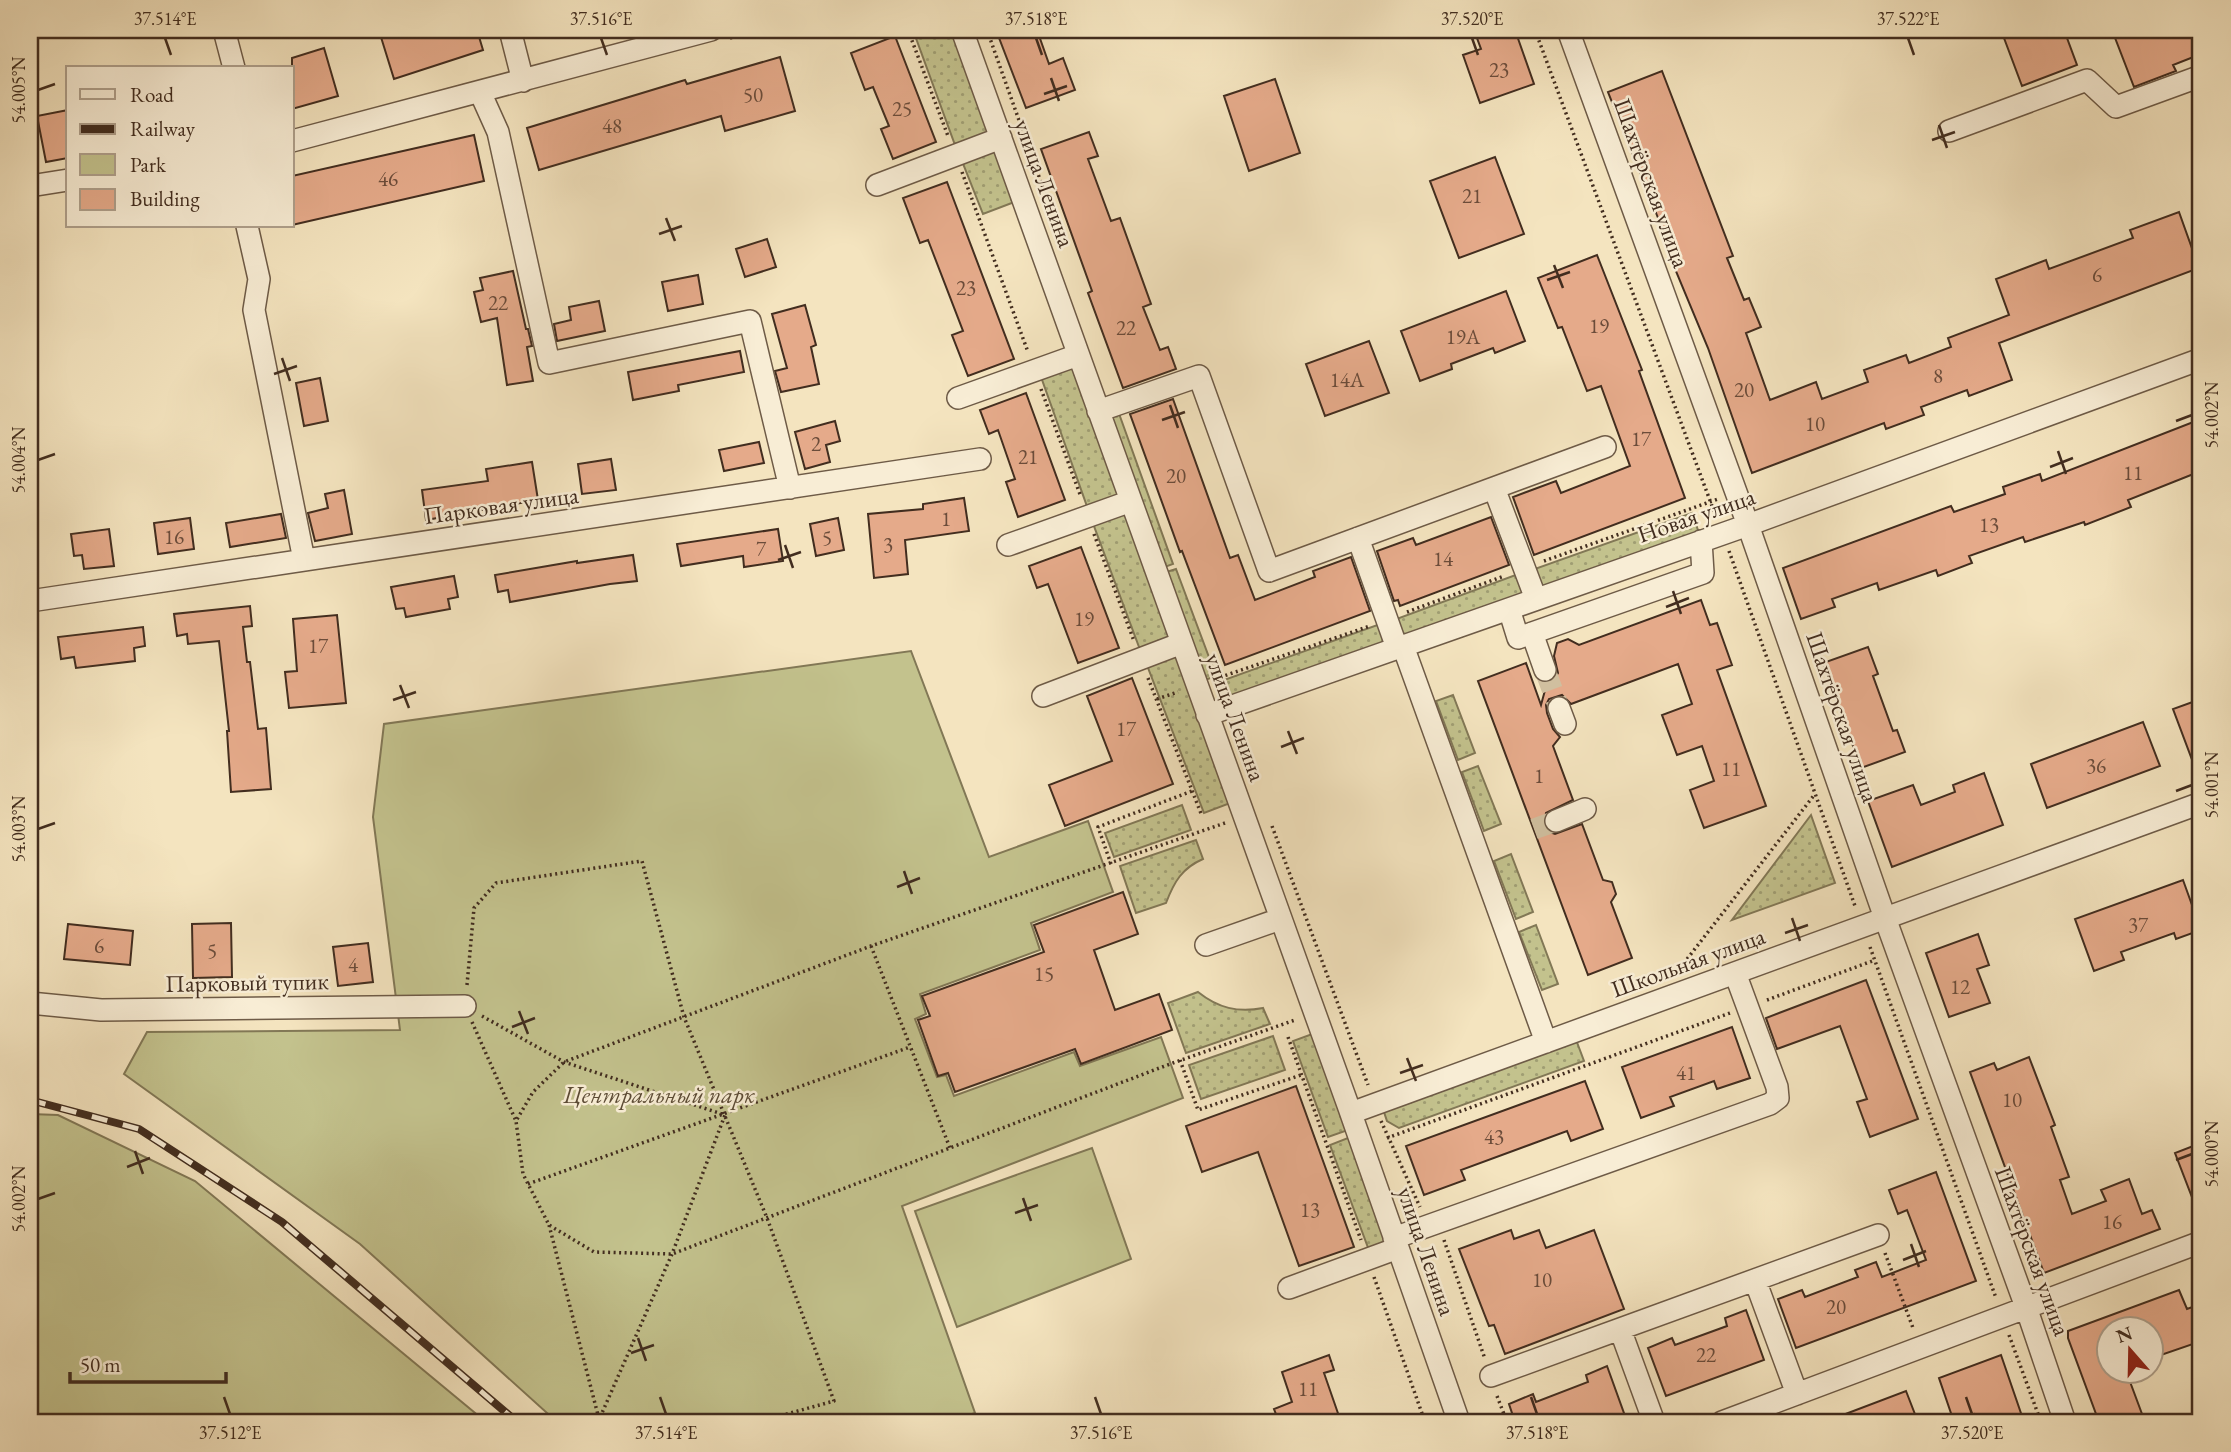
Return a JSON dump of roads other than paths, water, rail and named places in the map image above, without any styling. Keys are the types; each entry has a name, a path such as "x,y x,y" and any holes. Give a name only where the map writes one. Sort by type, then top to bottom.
{"street":[{"path":"225,30 234,66"},
{"path":"510,30 523,81"},
{"path":"294,140 711,30"},
{"name":"улица Ленина","path":"962,30 1131,501 1166,569 1182,643 1196,685 1351,1112 1459,1422"},
{"name":"Шахтёрская улица","path":"1568,30 1737,492 1885,918 2066,1422"},
{"path":"1949,131 2087,80 2116,107 2201,76"},
{"path":"480,92 498,132 549,363 750,321 790,488"},
{"path":"877,185 1001,138"},
{"path":"30,186 66,180"},
{"path":"247,228 259,279 254,310 304,560"},
{"path":"958,398 1079,355"},
{"name":"Новая улица","path":"1207,715 1723,534 2201,359"},
{"path":"1098,411 1199,376 1269,570 1605,447"},
{"name":"Парковая улица","path":"30,601 979,459"},
{"path":"1494,488 1536,599"},
{"path":"1008,545 1131,501"},
{"path":"1358,538 1546,1042"},
{"path":"1509,609 1518,638 1531,634 1703,573 1701,541"},
{"path":"1531,634 1545,670"},
{"path":"1043,696 1182,643"},
{"name":"Школьная улица","path":"1351,1112 2201,803"},
{"path":"1556,821 1585,809"},
{"path":"1206,945 1280,919"},
{"path":"1289,1288 1368,1259 1437,1222 1770,1104 1778,1098 1777,1087 1735,973"},
{"name":"Парковый тупик","path":"30,1003 101,1010 465,1006"},
{"path":"1491,1376 1878,1234"},
{"path":"1722,1422 2201,1242"},
{"path":"1755,1280 1797,1394"},
{"path":"1620,1329 1654,1422"}],"tunnel":[{"path":"1545,670 1559,708"},
{"path":"1534,829 1556,821"}],"railway":[{"path":"30,1100 139,1129 282,1222 517,1422"}],"park label":[{"name":"Центральный парк","path":"659,1094"}]}
